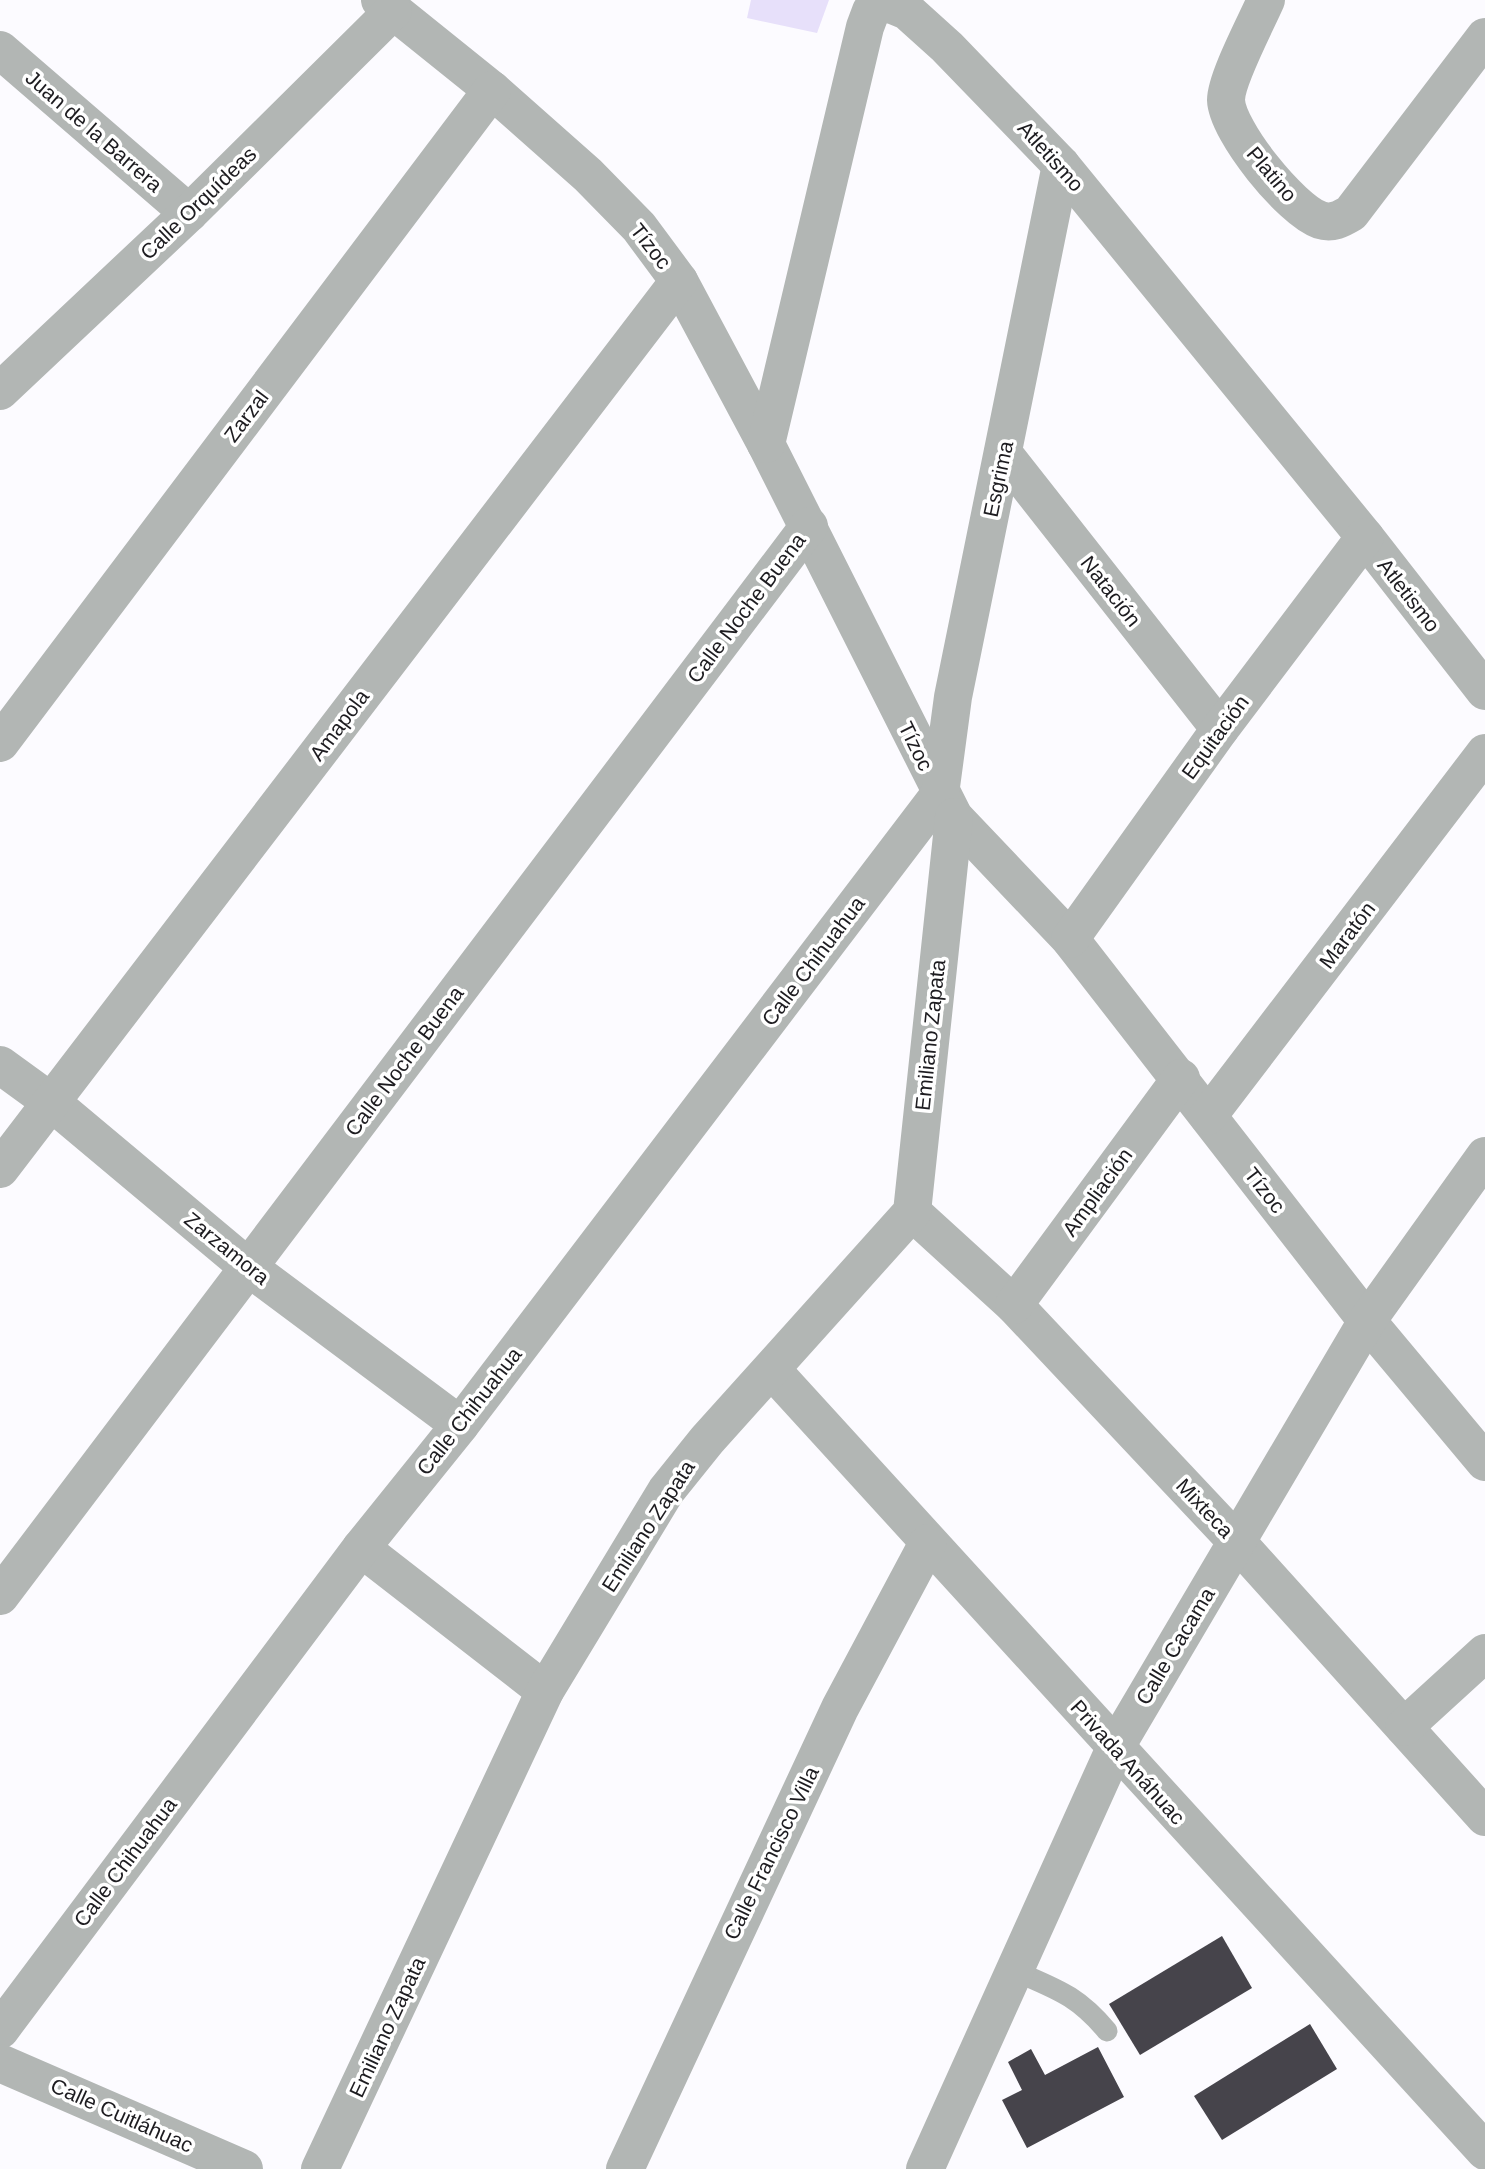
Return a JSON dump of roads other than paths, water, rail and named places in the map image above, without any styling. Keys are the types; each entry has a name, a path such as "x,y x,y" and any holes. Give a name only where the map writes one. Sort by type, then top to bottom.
{"street":[{"name":"Platino","path":"1266,0 1229,85 1226,107 1236,130 1270,175 1301,209 1328,221 1340,220 1350,213 1485,37"},
{"name":"Atletismo","path":"766,444 871,11 879,5 890,4 907,11 947,47 1062,164 1485,691"},
{"name":"Tízoc","path":"386,6 492,90 588,175 631,218 678,281 766,444 947,806 1070,939 1181,1078 1367,1321 1485,1462"},
{"name":"Calle Orquídeas","path":"0,391 189,213 386,6"},
{"name":"Juan de la Barrera","path":"0,50 189,213"},
{"name":"Zarzal","path":"0,743 492,90"},
{"name":"Esgrima","path":"947,806 953,697 1062,164"},
{"name":"Amapola","path":"0,1169 678,281"},
{"name":"Natación","path":"1003,453 1220,729"},
{"name":"Calle Noche Buena","path":"0,1596 809,526"},
{"name":"Equitación","path":"1070,939 1220,729 1364,537"},
{"name":"Maratón","path":"1208,1116 1485,753"},
{"name":"Emiliano Zapata","path":"320,2169 545,1690 666,1491 707,1440 912,1212 947,806"},
{"name":"Calle Chihuahua","path":"0,2030 361,1548 947,806"},
{"name":"Zarzamora","path":"0,1065 51,1102 248,1267 460,1425"},
{"name":"Ampliación","path":"1014,1305 1181,1078"},
{"name":"Calle Cacama","path":"925,2169 1115,1748 1367,1321 1485,1156"},
{"name":"Mixteca","path":"912,1212 1014,1305 1237,1542 1485,1817"},
{"name":"Privada Anáhuac","path":"772,1370 1485,2151"},
{"name":"Calle Francisco Villa","path":"625,2169 840,1708 928,1542"},
{"path":"361,1548 545,1690"},
{"path":"1404,1727 1485,1653"},
{"name":"Calle Cuitláhuac","path":"0,2063 244,2169"}],"lane":[{"path":"1014,1970 1073,1996 1087,2007 1107,2031"}]}
